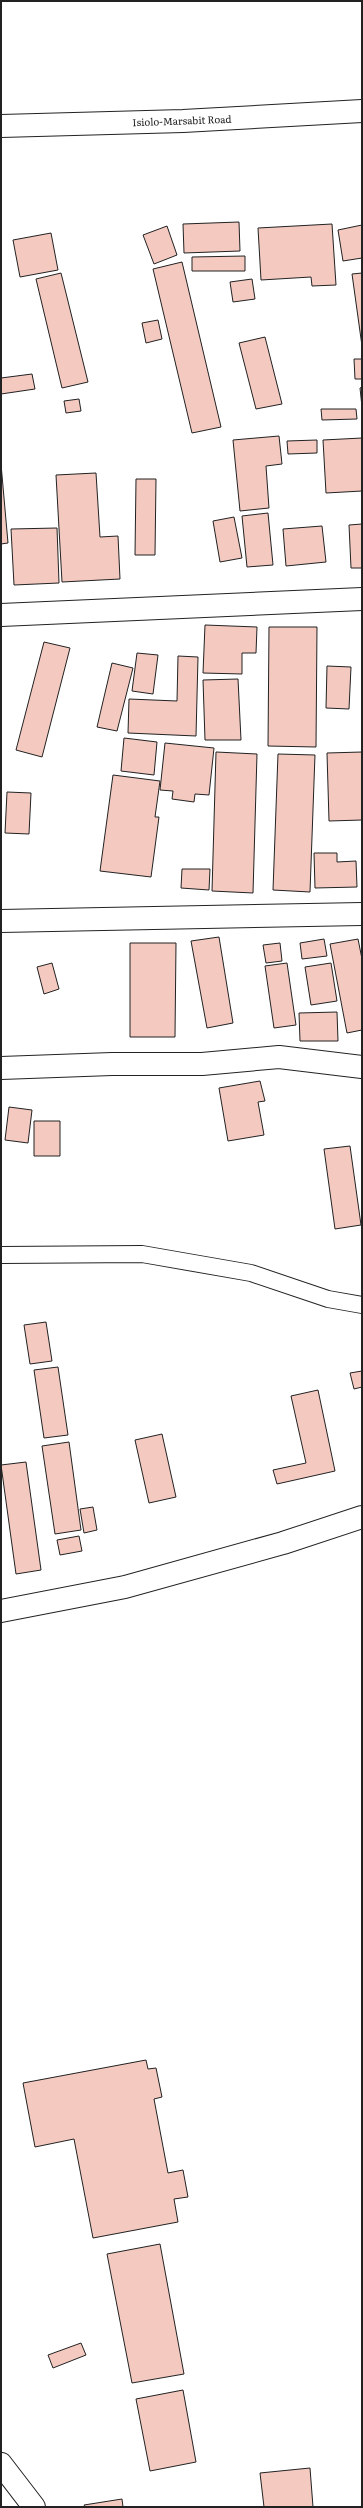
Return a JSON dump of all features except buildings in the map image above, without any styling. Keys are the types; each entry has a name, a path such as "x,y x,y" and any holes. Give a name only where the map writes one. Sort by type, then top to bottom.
{"main road":[{"name":"Isiolo-Marsabit Road","path":"1,126 183,121 362,111"},
{"path":"1,615 362,599"},
{"path":"1,921 362,914"},
{"path":"1,1068 112,1064 202,1064 280,1057 362,1068"},
{"path":"1,1611 125,1587 283,1543 362,1517"},
{"path":"1,2464 34,2507"}],"lane":[{"path":"1,1256 142,1254 251,1273 328,1300 362,1305"}]}
